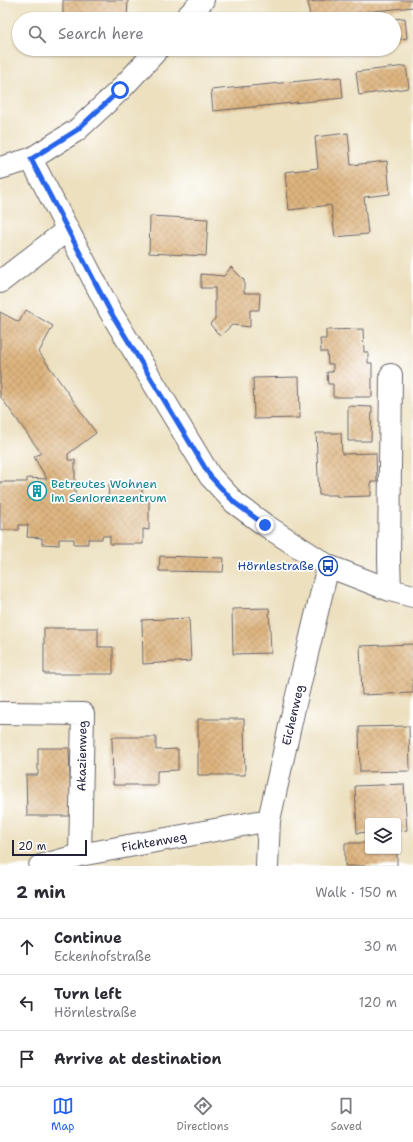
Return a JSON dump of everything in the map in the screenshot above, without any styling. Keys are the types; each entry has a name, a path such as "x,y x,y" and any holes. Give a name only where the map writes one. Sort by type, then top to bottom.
{"street":[{"path":"192,12 203,0"},
{"path":"0,168 31,159 77,130 120,90 152,56"},
{"path":"31,159 110,311 210,476 235,503 265,525 328,566 390,590 413,596"},
{"path":"0,282 67,230"},
{"path":"390,590 391,375"},
{"name":"Eichenweg","path":"267,866 269,820 328,566"},
{"name":"Akazienweg","path":"0,714 83,714 80,855"},
{"name":"Fichtenweg","path":"40,866 80,855 269,820"}],"building":[{"path":"63,0 128,0 127,12 63,12"},
{"path":"326,0 413,0 413,7 366,12 309,12 308,2"},
{"path":"401,18 405,18 407,38 401,39"},
{"path":"406,66 409,88 359,95 356,72"},
{"path":"341,77 343,98 213,111 211,90"},
{"path":"348,133 351,165 387,161 390,194 364,197 368,234 335,237 331,205 289,210 285,172 318,168 315,137"},
{"path":"150,216 208,219 206,256 149,253"},
{"path":"231,267 244,280 244,293 260,293 259,310 250,310 250,327 232,325 220,336 210,324 215,319 215,288 201,288 201,274 224,276"},
{"path":"26,310 53,326 39,352 96,433 68,454 68,460 75,460 75,497 108,498 109,484 142,485 142,498 149,499 149,530 143,529 143,544 110,544 110,536 102,536 102,539 88,539 88,544 74,544 74,539 59,539 59,545 42,544 42,538 27,537 28,525 19,525 19,530 0,530 0,482 27,482 27,478 47,479 34,457 41,453 0,396 0,312 19,322"},
{"path":"363,329 364,352 368,352 368,363 372,363 372,397 333,397 333,384 328,384 327,372 333,372 333,364 328,364 327,352 321,352 320,339 326,339 326,330"},
{"path":"299,377 300,418 254,419 253,378"},
{"path":"348,406 372,407 371,441 348,441"},
{"path":"316,433 341,433 342,454 376,453 377,482 371,482 371,496 337,497 337,495 319,495"},
{"path":"160,556 224,558 223,572 159,571"},
{"path":"269,608 271,653 233,654 232,609"},
{"path":"189,618 191,661 143,664 142,620"},
{"path":"44,628 98,628 98,647 113,647 113,674 44,674"},
{"path":"413,644 413,693 362,695 360,646"},
{"path":"198,719 244,719 245,775 198,775"},
{"path":"409,726 410,771 360,772 359,727"},
{"path":"112,737 156,737 156,750 178,749 178,770 157,771 157,785 113,785"},
{"path":"38,748 69,748 71,816 27,816 26,775 38,775"},
{"path":"404,784 407,830 401,831 401,818 365,818 365,832 357,833 355,786"},
{"path":"345,843 365,843 365,854 397,854 397,866 345,866"}],"place":[{"name":"Betreutes Wohnen im Seniorenzentrum","path":"37,491"},
{"name":"Hörnlestraße","path":"328,566"}],"route":[{"path":"120,90 77,130 31,159 110,311 210,476 235,503 265,525"}]}
